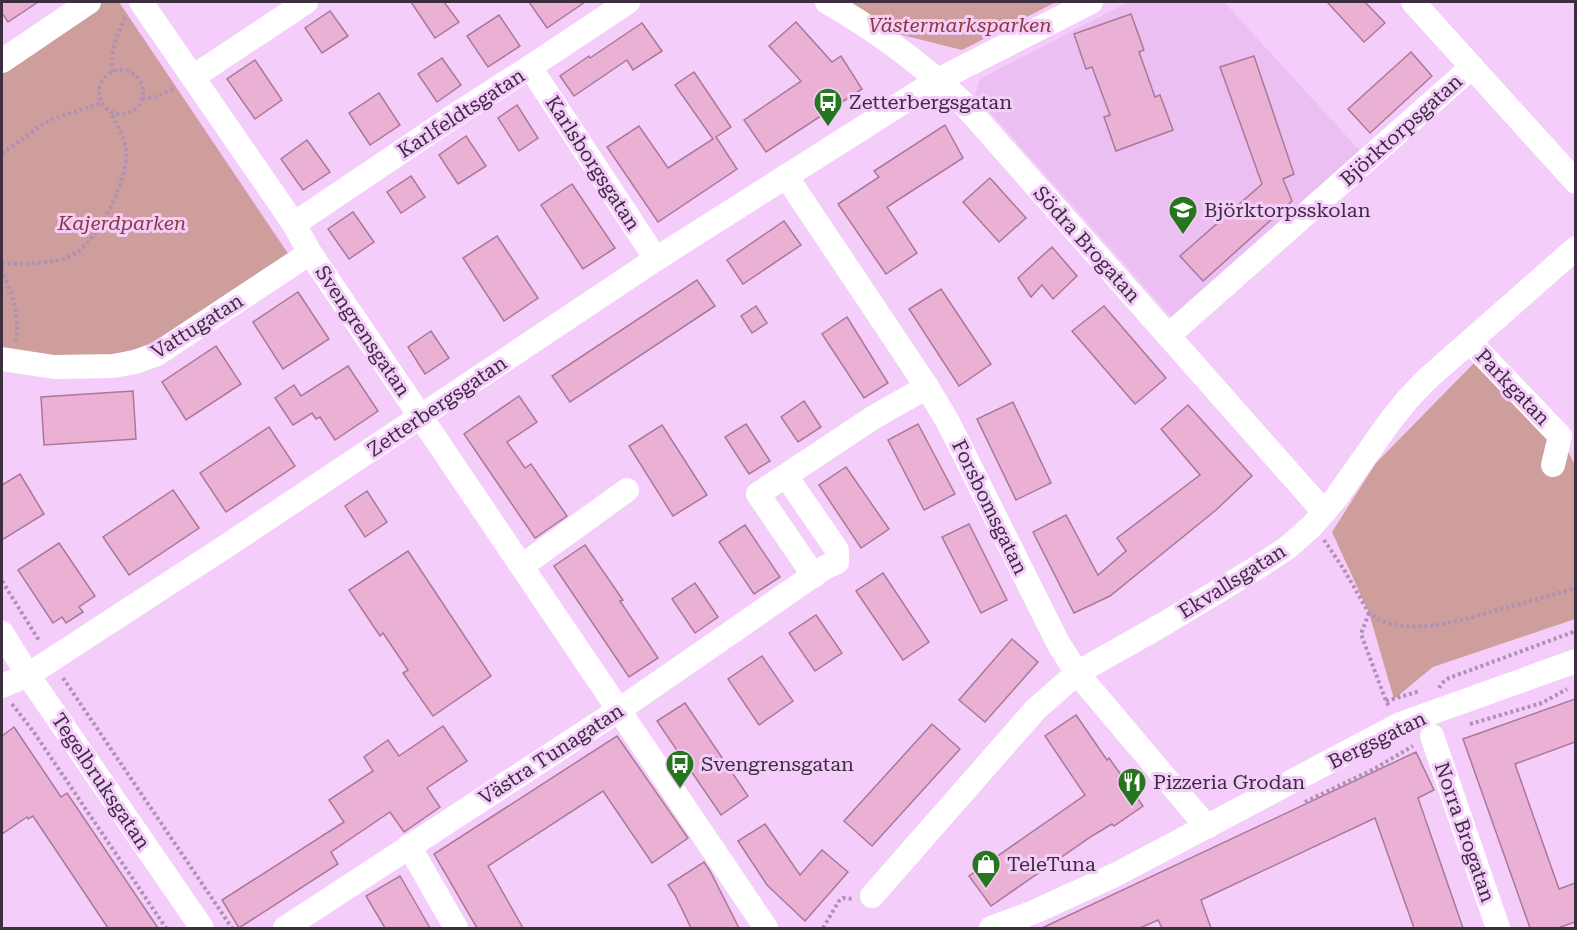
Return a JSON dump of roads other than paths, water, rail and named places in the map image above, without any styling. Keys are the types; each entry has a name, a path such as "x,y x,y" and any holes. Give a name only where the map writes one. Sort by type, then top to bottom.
{"street":[{"path":"2,61 90,2"},
{"path":"193,77 306,2"},
{"name":"Karlfeldtsgatan","path":"294,224 628,2"},
{"name":"Södra Brogatan","path":"827,2 889,40 961,101 1169,335 1318,519"},
{"name":"Zetterbergsgatan","path":"6,694 51,659 234,541 656,259 786,176 938,80 1090,2"},
{"path":"1413,2 1575,182"},
{"name":"Svengrensgatan","path":"134,6 193,77 294,224 310,253 766,928"},
{"name":"Karlsborgsgatan","path":"530,67 656,259"},
{"name":"Björktorpsgatan","path":"1169,335 1472,67"},
{"name":"Forsbomsgatan","path":"786,176 948,422 1058,643 1077,673 1207,828"},
{"name":"Ekvallsgatan","path":"872,896 1036,709 1077,673 1162,625 1287,548 1318,519 1407,400 1426,380 1575,248"},
{"name":"Vattugatan","path":"5,360 54,367 113,366 135,362 157,354 310,253"},
{"name":"Parkgatan","path":"1470,342 1560,436 1553,465"},
{"path":"814,576 758,494 874,417 927,387"},
{"name":"Västra Tunagatan","path":"285,928 619,710 837,562 837,550 786,476"},
{"path":"522,566 627,490"},
{"name":"Tegelbruksgatan","path":"2,633 28,675 202,928"},
{"name":"Bergsgatan","path":"991,928 1034,912 1117,874 1400,724 1575,661"},
{"name":"Norra Brogatan","path":"1432,736 1498,928"},
{"path":"410,846 456,928"}],"place":[{"name":"Zetterbergsgatan","path":"828,128"},
{"name":"Björktorpsskolan","path":"1183,236"},
{"name":"Svengrensgatan","path":"680,790"},
{"name":"Pizzeria Grodan","path":"1132,808"},
{"name":"TeleTuna","path":"986,890"}],"park label":[{"name":"Västermarksparken","path":"960,25"},
{"name":"Kajerdparken","path":"122,223"}]}
